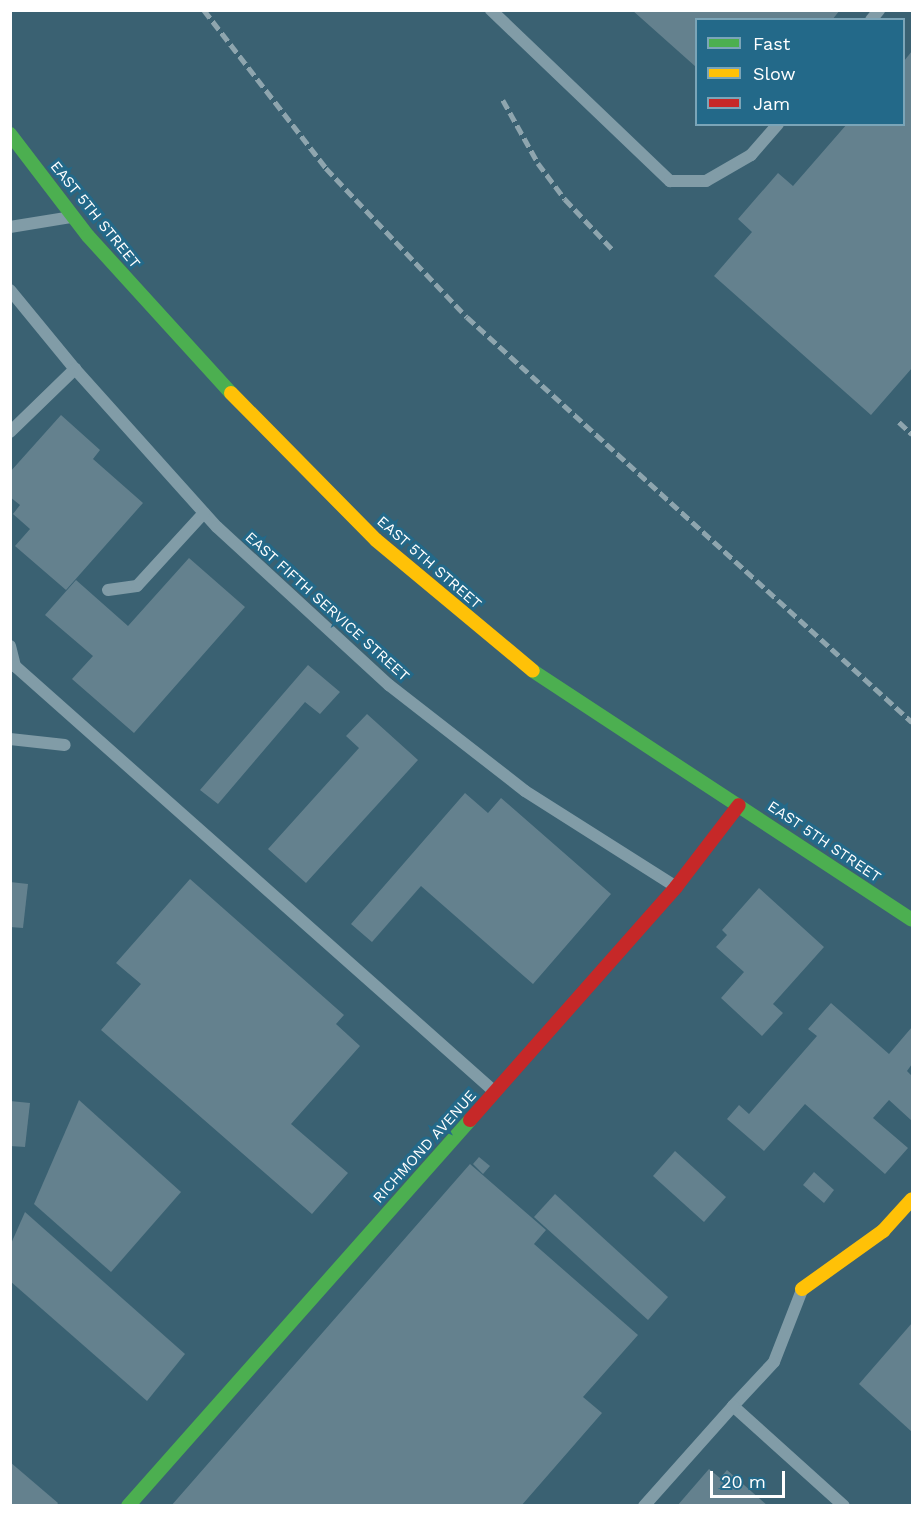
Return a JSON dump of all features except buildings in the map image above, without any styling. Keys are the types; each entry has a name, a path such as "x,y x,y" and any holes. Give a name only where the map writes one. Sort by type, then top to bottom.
{"main road":[{"name":"EAST 5TH STREET","path":"10,134 73,217 178,340 376,540 516,660 912,920"},
{"name":"RICHMOND AVENUE","path":"128,1506 676,887 739,805"},
{"path":"802,1289 884,1231 912,1199"}],"lane":[{"path":"491,10 670,181 706,181 751,155 776,126"},
{"path":"10,227 73,217"},
{"name":"EAST FIFTH SERVICE STREET","path":"10,290 75,369 204,513 389,685 525,791 676,887"},
{"path":"10,432 75,369"},
{"path":"108,590 136,586 204,513"},
{"path":"10,646 15,666 495,1092"},
{"path":"10,739 65,745"},
{"path":"644,1506 774,1362 802,1289"},
{"path":"733,1406 844,1506"}],"railway":[{"path":"204,10 326,168 467,317 912,722"},
{"path":"503,100 538,163 565,199 614,251"},
{"path":"899,422 912,434"}],"traffic: fast":[{"path":"10,134 88,236 231,393"},
{"path":"533,671 912,920"},
{"path":"128,1506 470,1120"}],"traffic: slow":[{"path":"231,393 376,540 533,671"},
{"path":"802,1289 883,1231 912,1199"}],"traffic: jam":[{"path":"470,1120 676,887 739,805"}]}
